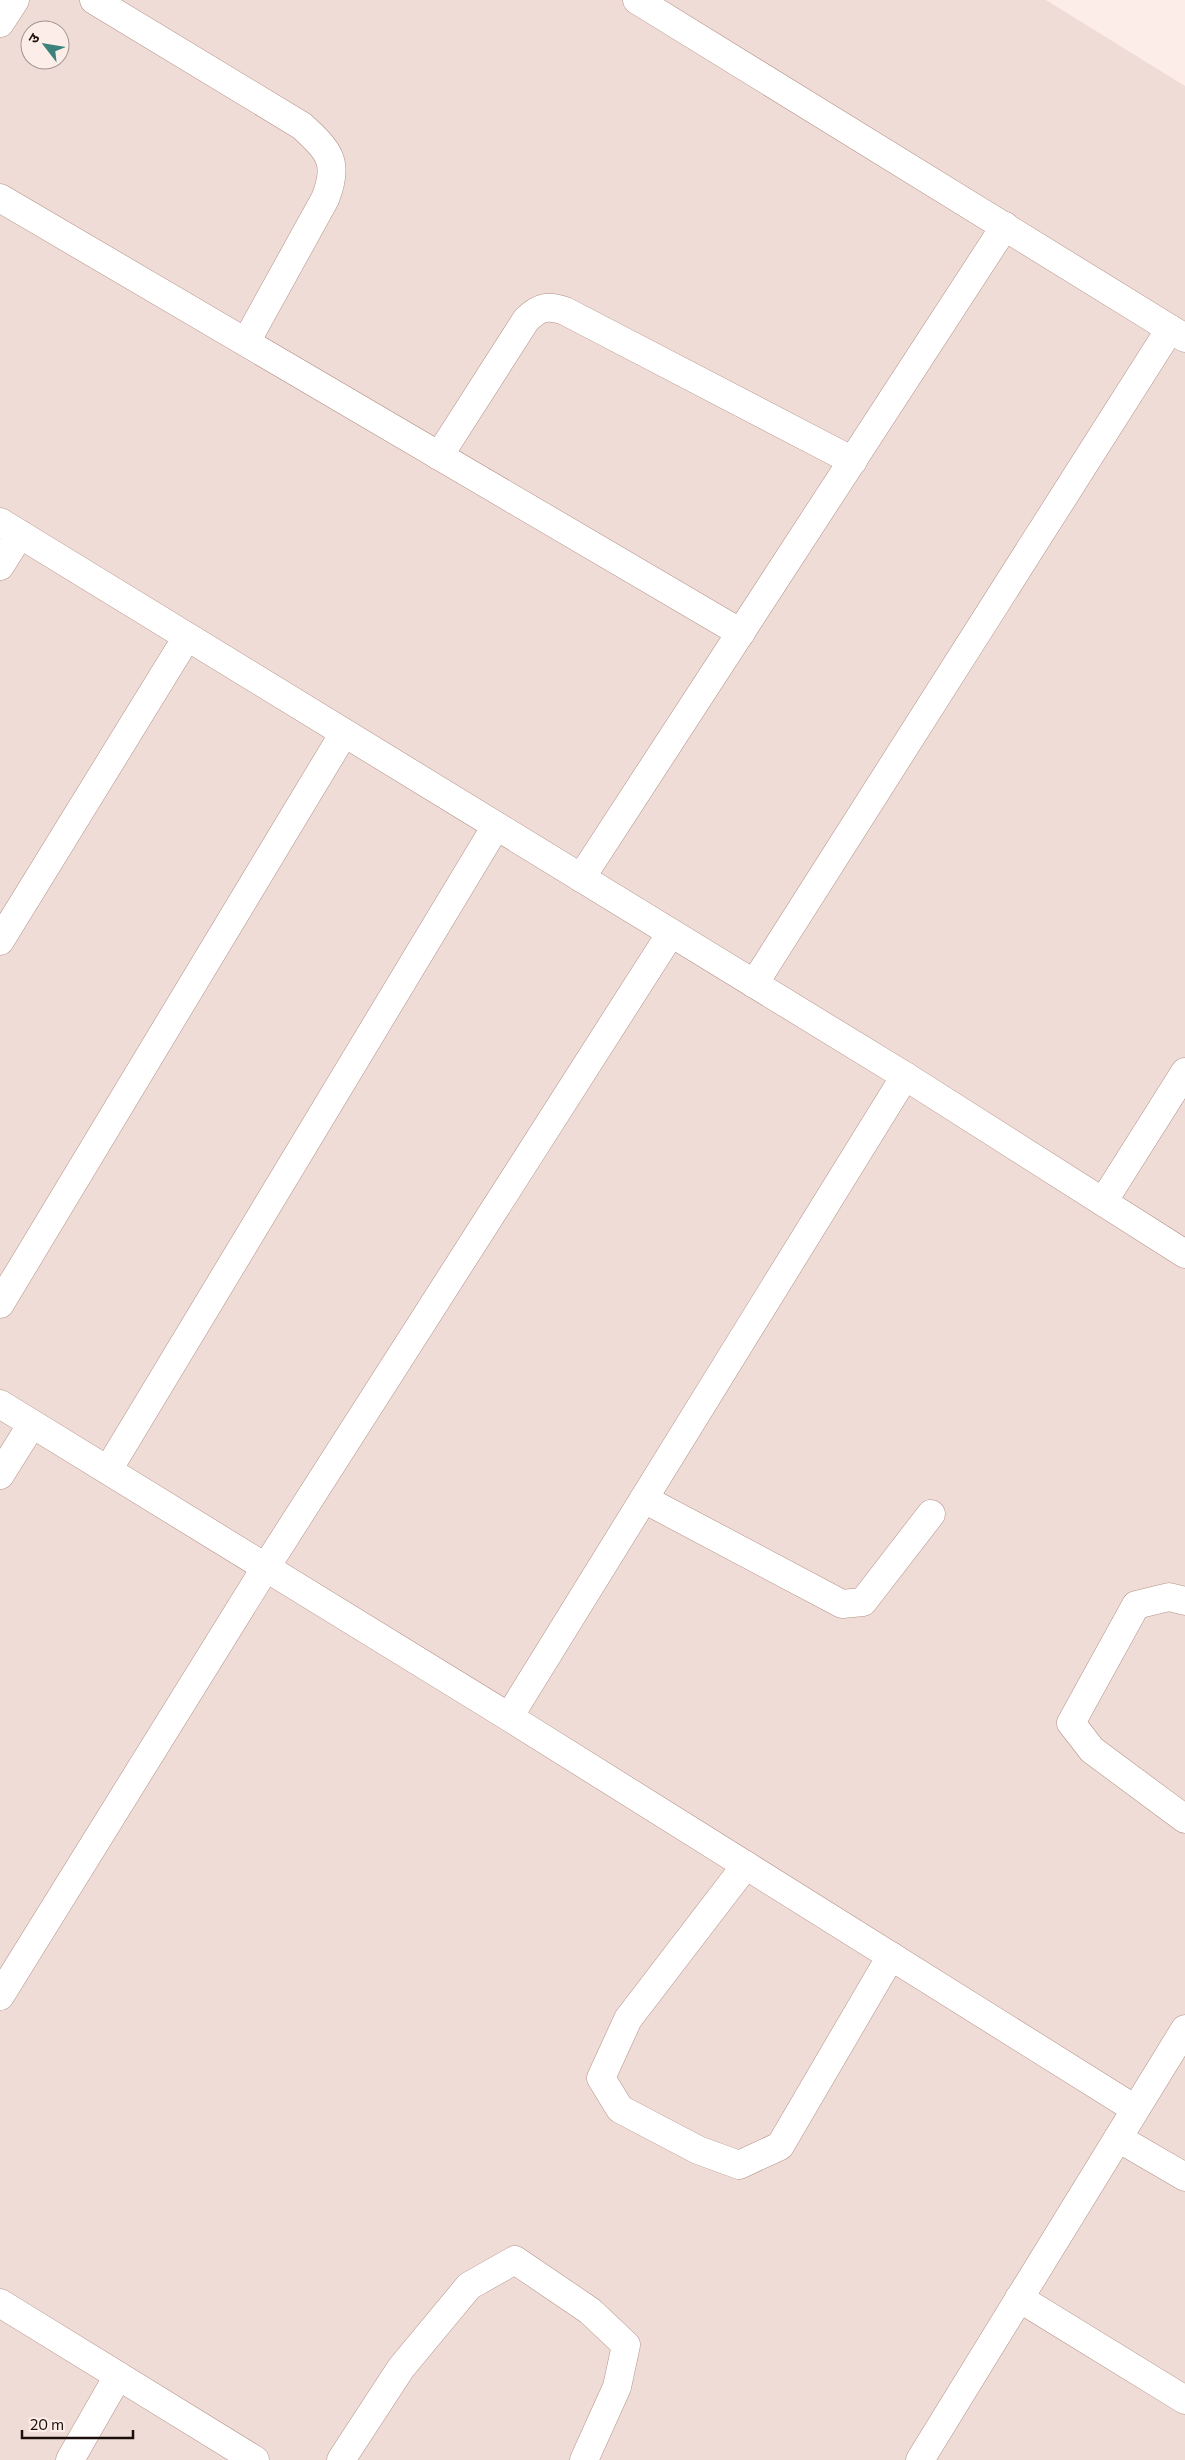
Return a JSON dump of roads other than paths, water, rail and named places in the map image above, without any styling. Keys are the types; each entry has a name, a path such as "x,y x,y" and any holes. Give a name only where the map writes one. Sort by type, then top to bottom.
{"street":[{"path":"0,23 15,0"},
{"path":"94,0 302,126 320,143 331,161 333,180 325,199 246,342"},
{"path":"637,0 1178,333 754,984"},
{"path":"0,198 741,633"},
{"path":"581,878 1006,226"},
{"path":"439,456 526,320 538,309 550,306 565,311 853,460"},
{"path":"0,566 10,528 905,1076 1185,1254"},
{"path":"0,941 187,637"},
{"path":"0,1304 344,733"},
{"path":"108,1470 496,826"},
{"path":"0,1996 266,1567 671,933"},
{"path":"1103,1202 1185,1072"},
{"path":"509,1717 905,1076"},
{"path":"0,1404 509,1717 1135,2110"},
{"path":"0,1475 32,1424"},
{"path":"644,1499 842,1604 863,1602 932,1514"},
{"path":"1185,1601 1169,1597 1136,1606 1071,1723 1092,1750 1185,1819"},
{"path":"746,1865 628,2019 601,2078 620,2109 698,2150 739,2165 780,2146 891,1956"},
{"path":"924,2459 1019,2298 1185,2029"},
{"path":"1118,2138 1185,2177"},
{"path":"341,2460 401,2368 469,2286 515,2260 590,2311 626,2345 617,2387 584,2460"},
{"path":"1019,2298 1185,2400"},
{"path":"0,2303 255,2460"},
{"path":"70,2460 118,2376"}]}
